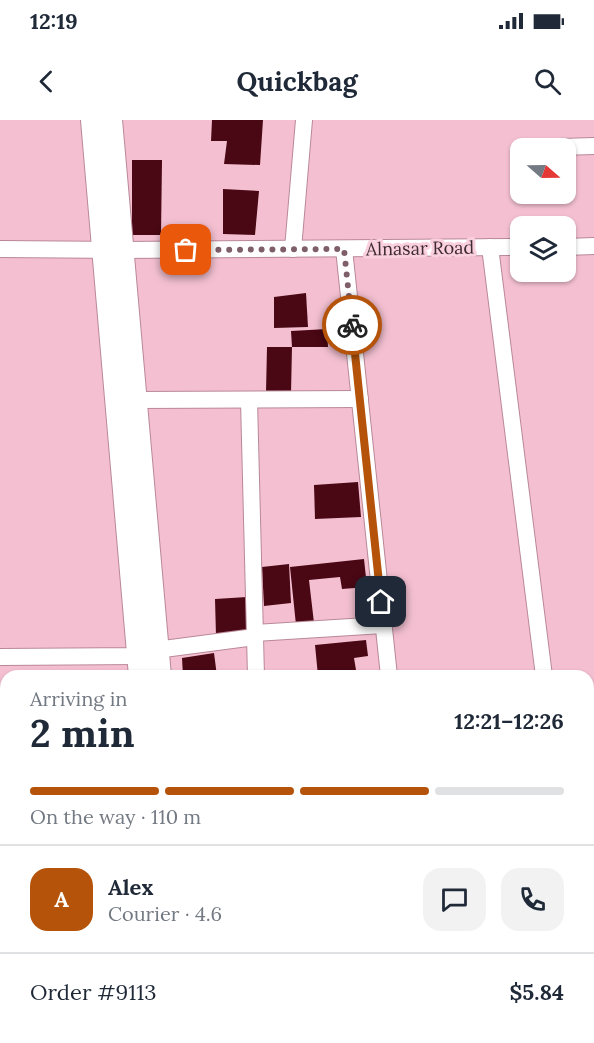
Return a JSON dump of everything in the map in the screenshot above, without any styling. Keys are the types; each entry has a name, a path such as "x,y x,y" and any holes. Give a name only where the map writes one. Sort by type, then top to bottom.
{"street":[{"path":"93,120 135,400 145,661"},
{"path":"110,120 113,249 145,661"},
{"path":"293,249 304,120"},
{"path":"576,147 594,146"},
{"path":"576,247 594,246"},
{"path":"490,247 543,670"},
{"name":"Alnasar Road","path":"0,249 510,247"},
{"path":"344,249 388,670"},
{"path":"135,400 360,399"},
{"path":"249,400 256,670"},
{"path":"0,657 145,661 255,635 383,625"}],"building":[{"path":"212,120 263,120 260,165 224,164 227,141 211,141"},
{"path":"132,160 162,160 161,235 132,235"},
{"path":"223,189 259,191 255,235 223,234"},
{"path":"306,293 308,327 274,328 274,297"},
{"path":"327,329 328,347 292,347 291,331"},
{"path":"267,347 292,347 291,393 266,392"},
{"path":"358,482 361,517 315,519 314,485"},
{"path":"364,559 367,587 342,589 340,577 309,580 314,623 296,625 290,567"},
{"path":"289,564 291,603 264,606 262,567"},
{"path":"247,597 248,634 216,636 215,599"},
{"path":"366,640 368,656 354,658 356,670 317,670 315,645"},
{"path":"214,653 216,670 183,670 182,658"}],"way so far":[{"path":"186,250 344,249 352,325"}],"route":[{"path":"352,325 381,602"}]}
